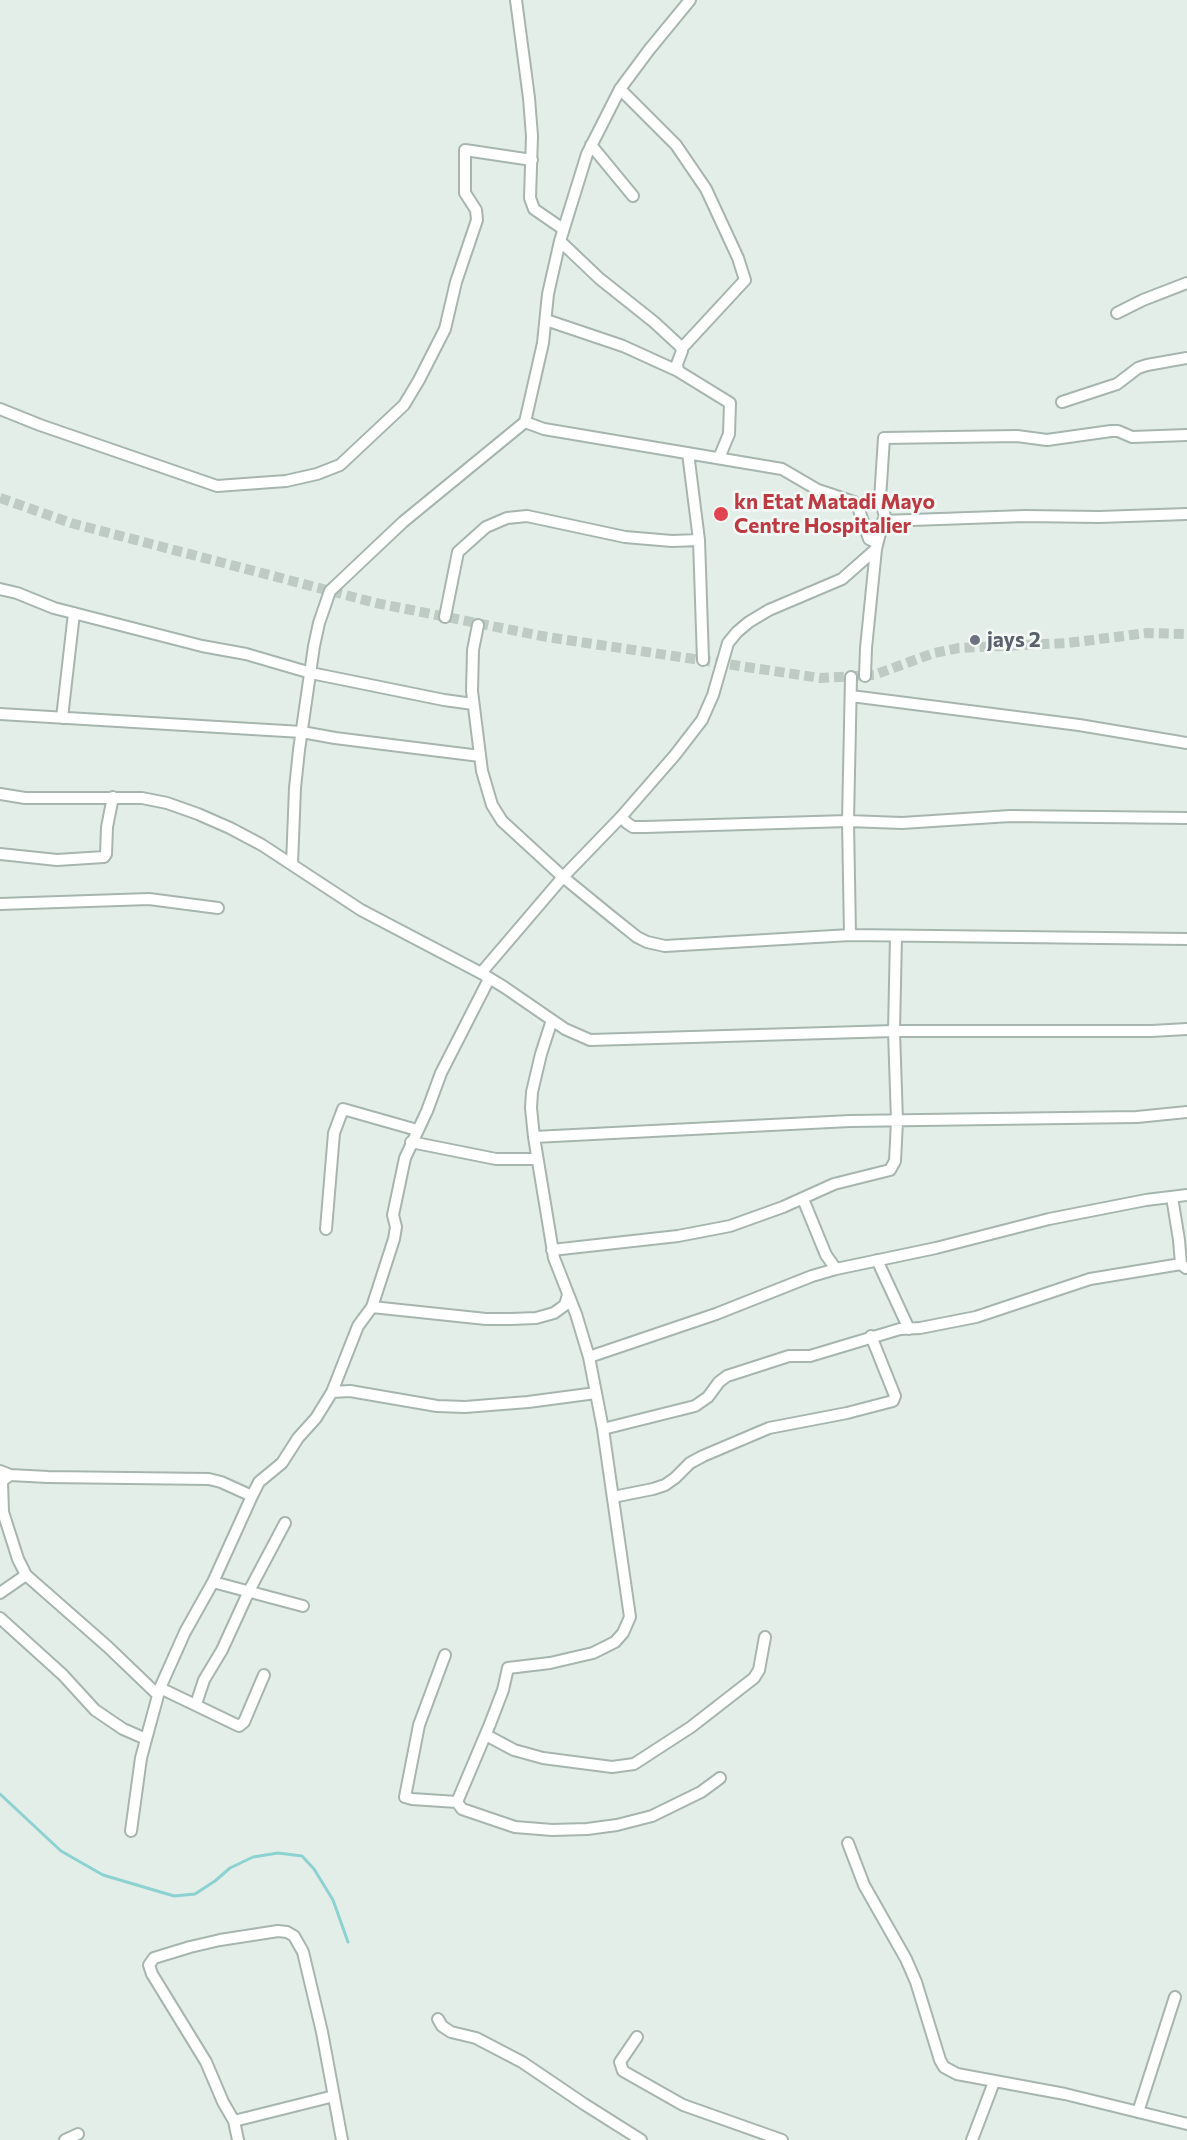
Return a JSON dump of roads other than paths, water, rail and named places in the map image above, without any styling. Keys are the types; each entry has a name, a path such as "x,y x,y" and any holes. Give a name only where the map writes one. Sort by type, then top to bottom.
{"street":[{"path":"516,0 529,98 532,160 530,198 534,209 563,229"},
{"path":"292,864 295,788 310,673 319,623 330,591 403,522 525,422 560,241 587,154 620,89 690,0"},
{"path":"620,89 676,145 706,189 738,258 745,280 682,348 678,371"},
{"path":"591,145 633,196"},
{"path":"0,409 218,486 286,481 317,474 340,465 404,405 445,329 456,282 477,220 476,210 465,193 465,150 532,160"},
{"path":"560,241 600,279 654,322 682,348"},
{"path":"1117,313 1187,283"},
{"path":"546,320 623,346 678,371 730,403 729,434 718,458"},
{"path":"1062,402 1118,384 1138,368 1187,358"},
{"path":"525,422 544,429 776,466 818,490 854,502 858,507 869,539 877,546"},
{"path":"886,520 880,499 884,438 1017,436 1047,440 1111,431 1118,431 1132,437 1187,435"},
{"path":"688,453 699,540 703,660"},
{"path":"865,676 877,546 882,523 886,520 1187,514"},
{"path":"445,617 458,552 486,527 507,518 527,516 625,537 672,541 699,540"},
{"path":"131,1831 136,1788 159,1692 181,1641 213,1582 259,1482 282,1463 298,1438 316,1418 332,1392 358,1326 372,1307 394,1239 396,1227 393,1215 403,1166 411,1142 485,976 563,877 621,817 702,720 713,695 728,643 737,632 769,610 842,579 877,546"},
{"path":"0,589 74,613 202,646 246,654 310,673 473,704"},
{"path":"62,718 74,613"},
{"path":"478,625 471,671 473,704 486,789 502,821 563,877 637,937 665,946 850,934 1187,939"},
{"path":"850,934 848,821 852,677"},
{"path":"851,696 1079,725 1187,743"},
{"path":"0,714 302,732 480,756"},
{"path":"0,794 25,798 142,798 167,803 198,814 230,828 292,864 362,910 485,976 582,1038 603,1041 894,1031 1187,1029"},
{"path":"0,854 57,860 104,857 112,797"},
{"path":"621,817 633,827 848,821 902,823 1010,816 1187,818"},
{"path":"0,904 149,899 218,908"},
{"path":"552,1250 707,1231 751,1220 834,1184 890,1170 895,1161 897,1121 894,1031 896,936"},
{"path":"457,1802 503,1690 508,1668 550,1663 593,1653 615,1642 623,1634 630,1617 614,1497 589,1357 556,1267 534,1137 532,1092 552,1020"},
{"path":"326,1229 334,1133 343,1109 417,1130"},
{"path":"534,1137 800,1123 1137,1118 1187,1112"},
{"path":"411,1142 496,1159 537,1159"},
{"path":"589,1357 716,1314 812,1276 836,1269 936,1248 1049,1219 1187,1195"},
{"path":"603,1429 695,1406 708,1397 719,1382 735,1373 789,1356 810,1356 900,1329 976,1317 1090,1279 1184,1266 1172,1197"},
{"path":"803,1199 826,1255 836,1269"},
{"path":"877,1260 909,1329"},
{"path":"372,1307 486,1319 536,1318 554,1313 565,1305 568,1295"},
{"path":"614,1497 665,1485 690,1463 769,1428 848,1413 893,1401 895,1396 871,1336"},
{"path":"332,1392 350,1391 437,1406 465,1407 596,1393"},
{"path":"252,1496 209,1479 5,1473 2,1481 3,1512 18,1559 26,1575 159,1692 196,1704 239,1726 244,1722 264,1676"},
{"path":"196,1704 204,1680 222,1650 285,1523"},
{"path":"0,1593 26,1575"},
{"path":"213,1582 303,1606"},
{"path":"0,1618 63,1675 95,1710 123,1729 146,1739"},
{"path":"486,1734 514,1750 543,1758 612,1767 634,1764 691,1727 754,1678 759,1670 765,1637"},
{"path":"445,1655 419,1725 405,1797 457,1802"},
{"path":"457,1802 462,1809 515,1827 552,1830 587,1829 617,1825 652,1816 701,1792 720,1778"},
{"path":"848,1843 864,1885 906,1959 916,1982 944,2067 957,2074 1065,2094 1187,2124"},
{"path":"238,2140 234,2121 206,2062 152,1974 149,1965 154,1958 190,1947 278,1931 294,1936 303,1952 322,2032 342,2140"},
{"path":"1138,2112 1175,1997"},
{"path":"438,2019 442,2026 451,2032 476,2038 530,2067 641,2140"},
{"path":"637,2037 620,2062 623,2071 683,2105 782,2140"},
{"path":"972,2140 994,2082"},
{"path":"234,2121 334,2096"},
{"path":"65,2140 78,2134"}],"waterway":[{"path":"0,1794 61,1851 103,1875 174,1896 195,1894 230,1868 253,1857 278,1853 302,1856 314,1869 333,1900 348,1942"}],"tunnel":[{"path":"0,498 71,523 376,603 547,637 820,678 874,675 934,653 959,648 1068,643 1147,633 1187,634"}],"place":[{"name":"kn Etat Matadi Mayo Centre Hospitalier","path":"721,514"},
{"name":"jays 2","path":"975,640"}]}
